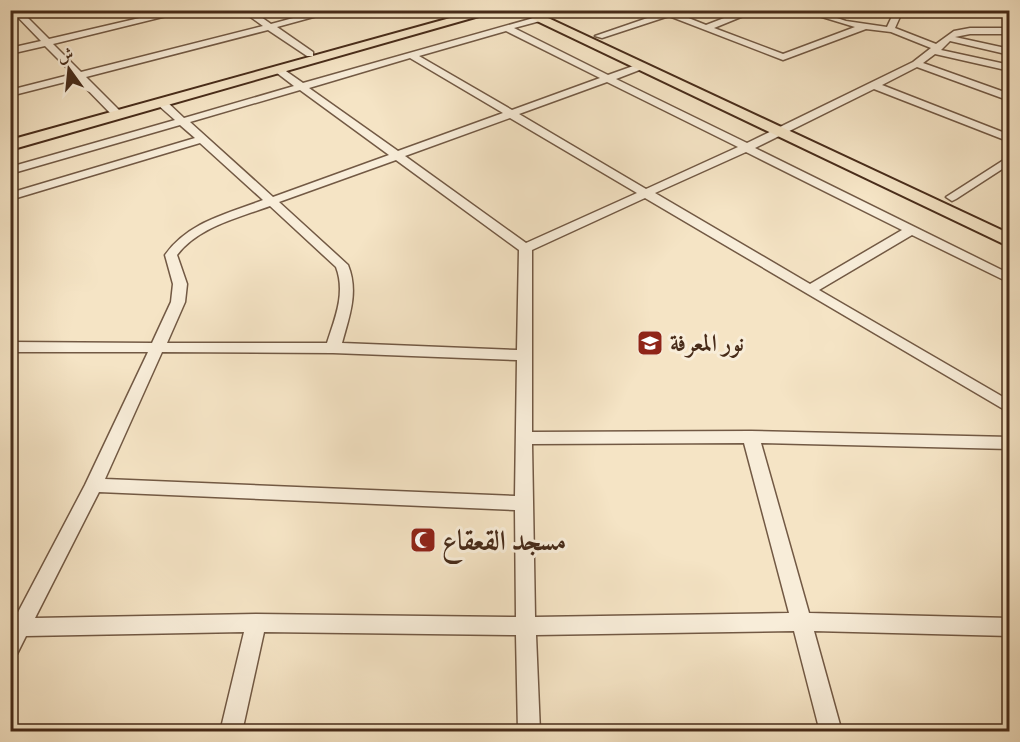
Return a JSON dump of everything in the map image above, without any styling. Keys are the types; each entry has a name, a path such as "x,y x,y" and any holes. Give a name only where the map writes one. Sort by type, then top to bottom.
{"main road":[{"path":"114,112 162,103 280,71 474,10"},
{"path":"11,141 310,54 382,39 493,11 521,11 541,15 599,36 1010,224"},
{"path":"541,15 639,67 1010,241"}],"street":[{"path":"15,10 114,112"},
{"path":"10,51 188,10"},
{"path":"245,10 310,54"},
{"path":"10,93 335,10"},
{"path":"705,28 754,10"},
{"path":"803,10 845,23 892,30 937,50 1010,68"},
{"path":"892,30 890,27 899,10"},
{"path":"1002,10 1010,19"},
{"path":"599,36 669,12 783,57 866,26"},
{"path":"10,171 300,88 541,15"},
{"path":"505,27 1010,279"},
{"path":"525,248 779,133 875,86 916,64 937,50 948,38 970,31 1010,31"},
{"path":"948,38 1010,52"},
{"path":"411,55 645,195 1010,408"},
{"path":"916,64 1010,98"},
{"path":"10,647 16,627 94,485 157,348 180,292 180,284 171,255 182,240 215,222 639,67"},
{"path":"280,71 300,88 525,248 527,256 523,355 525,626 529,732"},
{"path":"875,86 1010,139"},
{"path":"162,103 342,265 349,286 333,348"},
{"path":"10,197 203,139"},
{"path":"952,197 1010,159"},
{"path":"809,290 911,230"},
{"path":"10,347 333,348 523,355"},
{"path":"524,438 751,437 1010,444"},
{"path":"751,437 831,732"},
{"path":"94,485 525,503"},
{"path":"16,627 256,623 525,626 802,622 1010,627"},
{"path":"231,732 256,623"}],"place":[{"name":"نور المعرفة","path":"650,343"},
{"name":"مسجد القعقاع","path":"423,540"}]}
